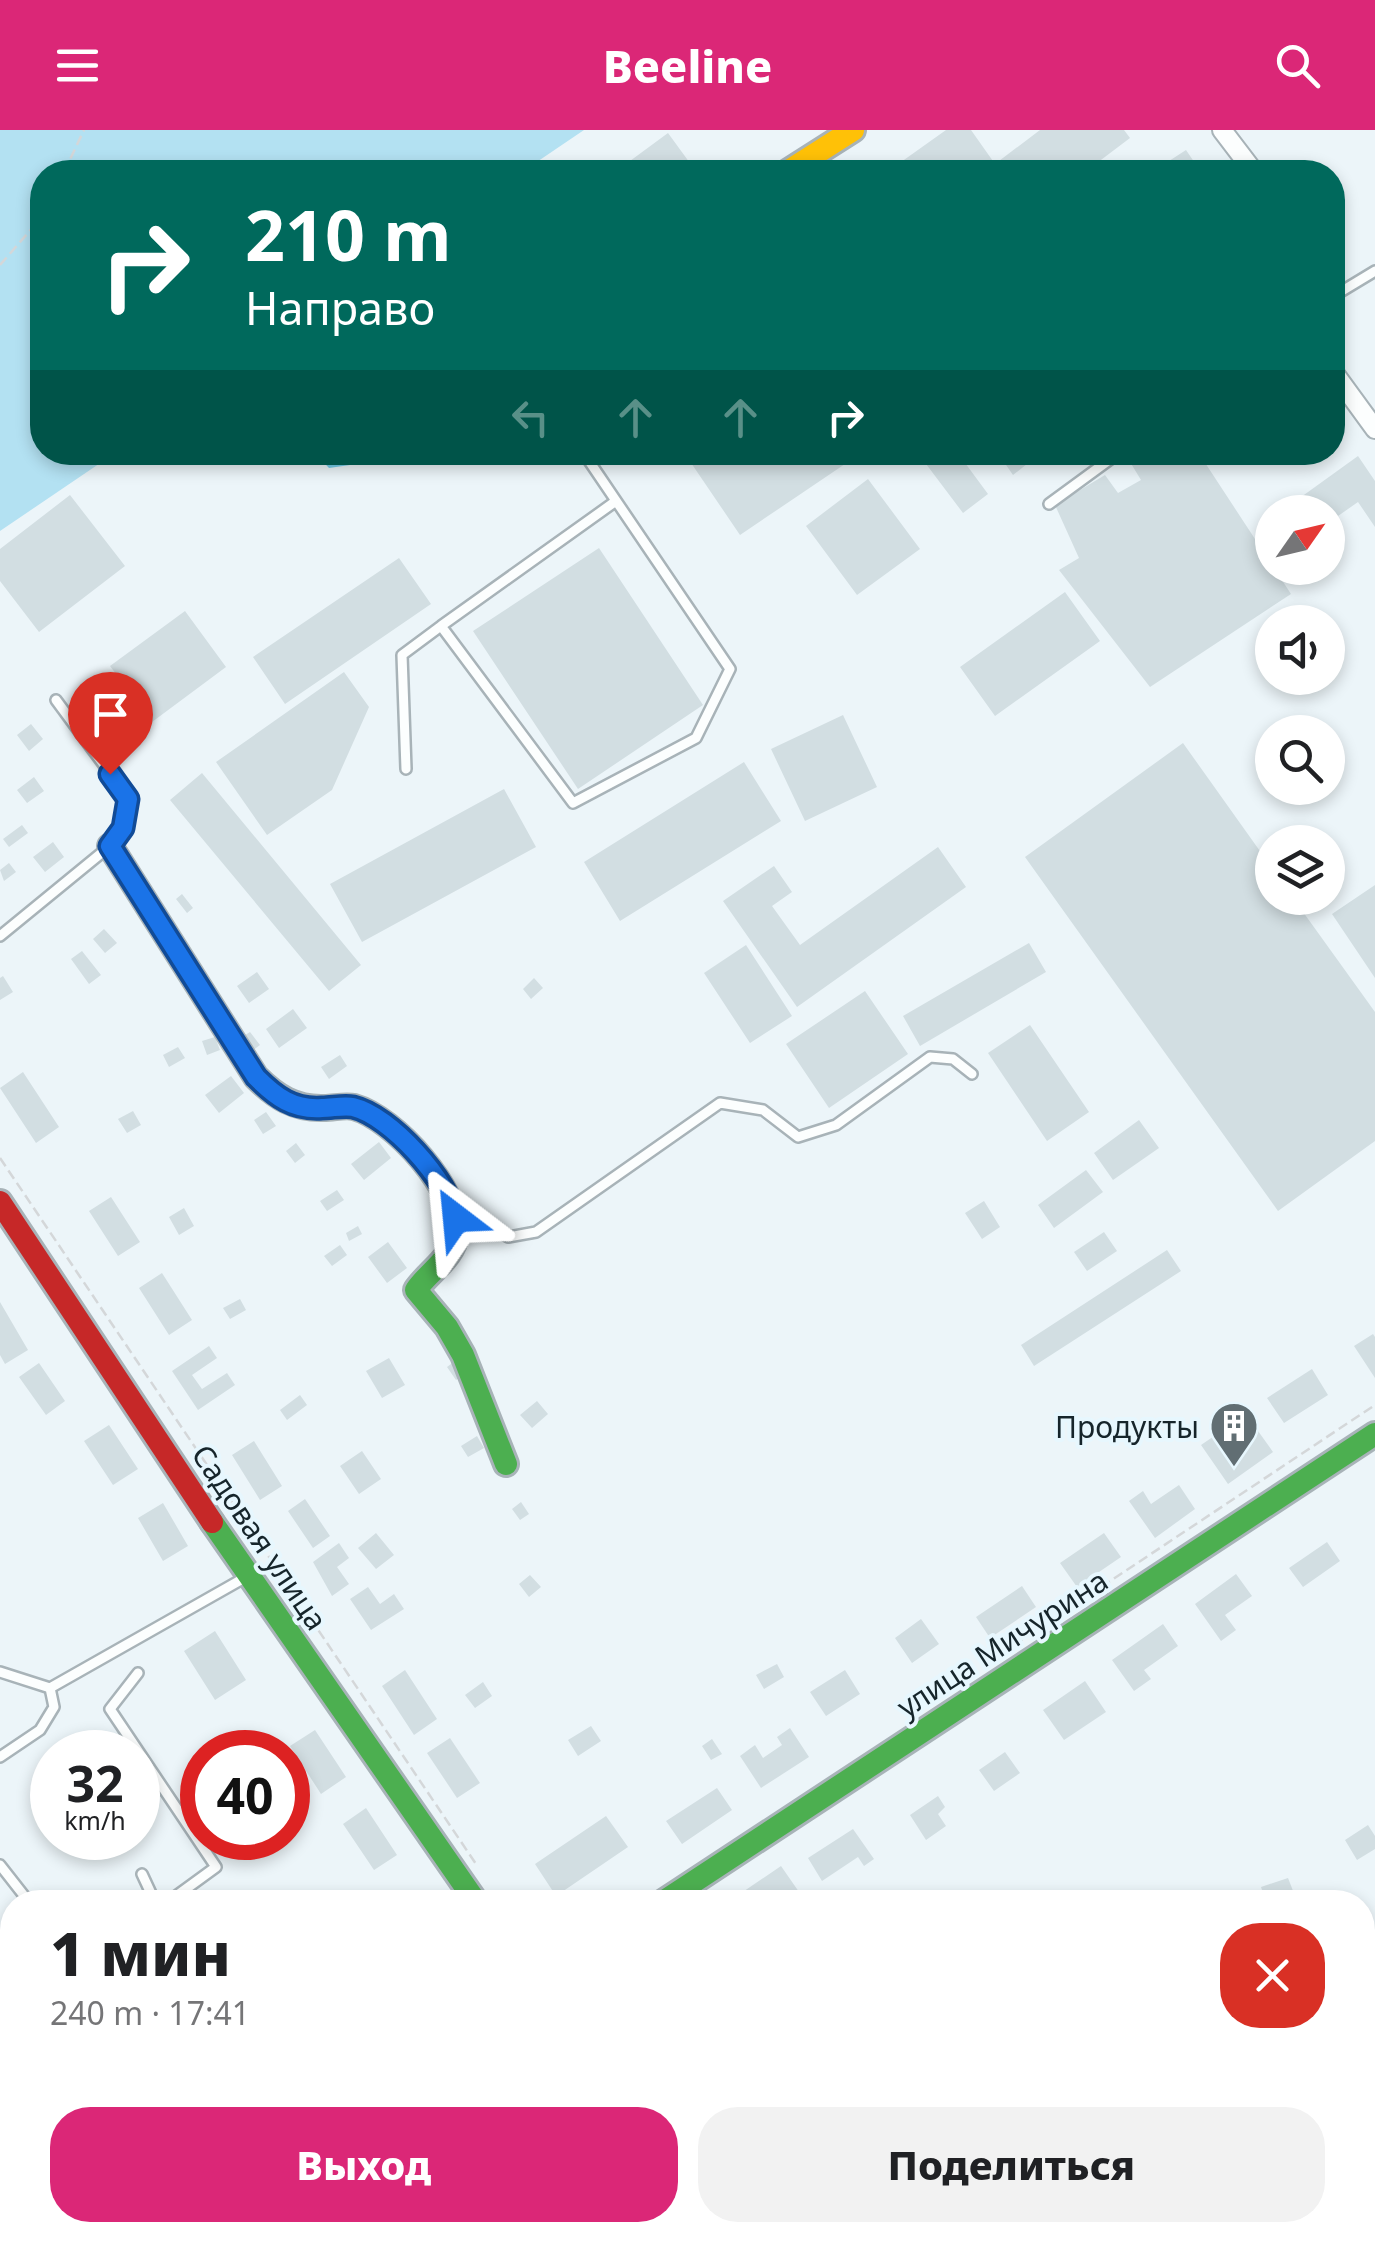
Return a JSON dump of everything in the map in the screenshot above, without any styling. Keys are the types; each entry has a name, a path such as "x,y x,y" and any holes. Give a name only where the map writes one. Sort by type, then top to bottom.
{"street":[{"path":"806,160 853,130"},
{"path":"1222,130 1245,160"},
{"path":"1345,388 1375,429"},
{"path":"110,846 256,1077 275,1096 302,1110 352,1106 391,1126 425,1164 453,1205 456,1234 450,1252 416,1290 454,1337 506,1464"},
{"name":"Садовая улица","path":"0,1202 248,1576 480,1890"},
{"name":"улица Мичурина","path":"681,1890 1375,1434"}],"lane":[{"path":"1345,288 1375,271"},
{"path":"441,626 572,803 696,738 730,670 592,465"},
{"path":"1049,504 1102,465"},
{"path":"406,769 402,655 616,501"},
{"path":"0,936 110,846 123,828 128,799 56,700"},
{"path":"453,1205 508,1238 536,1232 720,1103 764,1110 798,1137 836,1125 930,1057 952,1059 972,1074"},
{"path":"0,1672 50,1688 248,1576"},
{"path":"138,1673 110,1709 216,1867 184,1890"},
{"path":"0,1757 40,1730 54,1708 50,1688"},
{"path":"0,1865 20,1890"},
{"path":"142,1874 149,1890"}],"path":[{"path":"70,160 84,130"},
{"path":"0,265 30,231"},
{"path":"0,1158 480,1870"}],"shaded area":[{"path":"0,130 584,130 540,160 30,160 30,465 97,465 0,531"}],"building":[{"path":"946,130 971,130 992,160 904,160"},
{"path":"1040,130 1124,130 1130,138 1101,160 1000,160"},
{"path":"668,133 688,160 631,160"},
{"path":"1186,150 1193,160 1171,160"},
{"path":"1358,456 1375,481 1375,527 1358,502 1345,511 1345,495 1304,495"},
{"path":"692,465 844,465 740,535"},
{"path":"927,465 967,465 988,494 963,513"},
{"path":"1006,465 1026,465 1013,475"},
{"path":"1132,465 1207,465 1255,539 1255,585 1285,585 1291,594 1274,605 1255,605 1255,618 1150,687 1059,570 1079,558 1055,505 1105,475 1118,493 1141,480"},
{"path":"868,479 920,549 857,595 806,526"},
{"path":"70,495 125,566 39,632 0,581 0,549"},
{"path":"599,548 703,705 578,789 473,631"},
{"path":"399,558 431,604 285,704 253,657"},
{"path":"1065,592 1100,641 995,716 960,667"},
{"path":"185,611 226,667 152,722 110,666"},
{"path":"344,672 369,707 332,790 267,835 216,762"},
{"path":"843,715 877,787 805,821 771,749"},
{"path":"31,724 43,739 29,751 17,735"},
{"path":"1183,743 1255,844 1255,915 1305,915 1375,1012 1375,1141 1278,1211 1025,857"},
{"path":"744,762 781,821 620,921 584,862"},
{"path":"202,773 361,965 329,991 170,800"},
{"path":"34,777 44,791 27,803 17,790"},
{"path":"504,789 536,847 362,942 330,884"},
{"path":"22,825 28,833 9,847 3,839"},
{"path":"53,842 64,857 45,872 33,857"},
{"path":"938,847 966,887 797,1007 723,901 774,866 792,892 772,906 800,945"},
{"path":"9,863 16,872 4,881 0,870"},
{"path":"1375,885 1375,978 1333,915 1345,915 1345,905"},
{"path":"182,894 193,908 187,913 176,899"},
{"path":"104,929 117,943 105,953 93,939"},
{"path":"1029,943 1046,972 920,1046 903,1016"},
{"path":"746,945 792,1016 750,1043 704,973"},
{"path":"82,951 101,975 89,984 71,959"},
{"path":"257,972 269,989 249,1003 237,986"},
{"path":"3,976 13,992 0,1000 0,978"},
{"path":"534,978 543,988 531,999 523,989"},
{"path":"865,991 908,1054 829,1108 786,1044"},
{"path":"293,1009 307,1028 279,1048 266,1029"},
{"path":"1030,1025 1089,1112 1047,1141 988,1053"},
{"path":"250,1032 260,1045 252,1051 242,1037"},
{"path":"215,1037 220,1050 207,1055 202,1041"},
{"path":"178,1047 185,1058 169,1067 163,1055"},
{"path":"340,1055 347,1066 329,1079 321,1067"},
{"path":"23,1072 59,1127 36,1143 0,1088"},
{"path":"231,1076 244,1093 219,1113 205,1095"},
{"path":"133,1111 141,1125 127,1133 118,1119"},
{"path":"266,1112 276,1126 263,1134 254,1120"},
{"path":"1139,1120 1159,1148 1113,1180 1094,1153"},
{"path":"379,1142 391,1158 364,1180 351,1164"},
{"path":"296,1143 305,1155 295,1163 286,1151"},
{"path":"1086,1170 1103,1192 1054,1228 1038,1205"},
{"path":"337,1190 344,1200 327,1211 320,1201"},
{"path":"111,1197 140,1242 118,1256 89,1211"},
{"path":"984,1201 1000,1227 982,1239 965,1213"},
{"path":"184,1208 194,1226 179,1235 169,1217"},
{"path":"358,1226 362,1234 349,1241 346,1233"},
{"path":"1104,1232 1117,1251 1087,1271 1074,1252"},
{"path":"388,1242 407,1268 387,1283 368,1257"},
{"path":"340,1245 347,1255 332,1266 324,1256"},
{"path":"1167,1250 1181,1271 1034,1366 1021,1345"},
{"path":"162,1273 192,1320 169,1335 139,1288"},
{"path":"240,1299 246,1310 230,1319 223,1308"},
{"path":"0,1302 28,1350 5,1364 0,1355"},
{"path":"1373,1334 1375,1337 1375,1378 1354,1346"},
{"path":"209,1346 217,1358 192,1375 202,1389 227,1373 235,1385 198,1410 172,1371"},
{"path":"389,1358 405,1385 382,1398 366,1371"},
{"path":"455,1361 464,1374 456,1380 447,1367"},
{"path":"39,1363 65,1401 46,1415 19,1377"},
{"path":"1312,1369 1328,1395 1284,1423 1267,1398"},
{"path":"300,1395 307,1405 287,1420 280,1410"},
{"path":"537,1401 548,1414 532,1428 520,1415"},
{"name":"Продукты","path":"1253,1424 1273,1452 1228,1484 1201,1445 1223,1430 1230,1440"},
{"path":"109,1425 138,1469 113,1485 84,1441"},
{"path":"477,1436 484,1448 468,1457 461,1446"},
{"path":"254,1441 282,1486 260,1500 232,1455"},
{"path":"362,1451 381,1479 359,1494 340,1466"},
{"path":"1179,1485 1195,1509 1155,1538 1129,1501 1143,1491 1151,1504"},
{"path":"305,1499 330,1536 313,1548 288,1511"},
{"path":"521,1502 529,1514 520,1520 512,1509"},
{"path":"163,1503 188,1546 163,1561 138,1518"},
{"path":"376,1533 394,1555 376,1569 358,1548"},
{"path":"1104,1533 1121,1557 1077,1587 1060,1563"},
{"path":"1327,1542 1340,1561 1303,1587 1289,1568"},
{"path":"339,1543 349,1558 337,1567 349,1584 332,1596 313,1562"},
{"path":"1236,1574 1252,1596 1225,1615 1236,1630 1221,1641 1195,1604"},
{"path":"530,1575 541,1587 529,1597 519,1584"},
{"path":"1022,1586 1036,1607 990,1638 976,1617"},
{"path":"368,1587 380,1604 394,1594 404,1609 371,1630 350,1599"},
{"path":"921,1619 939,1644 912,1663 895,1638"},
{"path":"1163,1624 1178,1646 1144,1670 1151,1679 1134,1691 1112,1660"},
{"path":"215,1631 246,1680 215,1700 184,1651"},
{"path":"777,1664 784,1677 764,1689 756,1675"},
{"path":"405,1670 437,1719 414,1735 382,1686"},
{"path":"845,1670 860,1694 826,1716 810,1692"},
{"path":"1085,1681 1106,1712 1064,1740 1043,1710"},
{"path":"483,1682 492,1696 475,1708 465,1695"},
{"path":"591,1726 601,1741 578,1756 568,1740"},
{"path":"790,1728 809,1757 761,1788 740,1756 755,1745 763,1758 782,1745 777,1737"},
{"path":"315,1730 346,1777 321,1794 310,1777 310,1733"},
{"path":"450,1738 480,1783 457,1798 427,1753"},
{"path":"712,1739 722,1754 711,1760 702,1746"},
{"path":"1005,1752 1020,1773 994,1791 979,1770"},
{"path":"717,1788 732,1810 682,1844 666,1821"},
{"path":"938,1796 945,1807 938,1814 946,1826 926,1840 910,1815"},
{"path":"366,1808 397,1855 374,1870 343,1824"},
{"path":"606,1816 628,1847 565,1890 552,1890 535,1864"},
{"path":"1368,1825 1375,1836 1375,1849 1357,1860 1345,1840"},
{"path":"853,1829 874,1859 864,1866 858,1857 822,1881 808,1858"},
{"path":"781,1866 798,1890 746,1890"},
{"path":"1288,1878 1293,1890 1262,1890 1261,1887"}],"traffic: fast":[{"path":"110,846 256,1077 295,1104 314,1108 351,1106 370,1114 405,1141 436,1178 454,1217 456,1234 446,1257 416,1290 447,1327 463,1355 506,1464"},
{"path":"681,1890 1375,1434"},
{"path":"212,1522 468,1890"}],"traffic: slow":[{"path":"806,160 853,130"}],"traffic: jam":[{"path":"0,1202 212,1522"}],"place":[{"name":"Продукты","path":"1234,1468"}],"route":[{"path":"110,774 128,799 123,828 110,846 256,1077 275,1096 302,1110 352,1106 391,1126 425,1164 453,1205 456,1218"}]}
